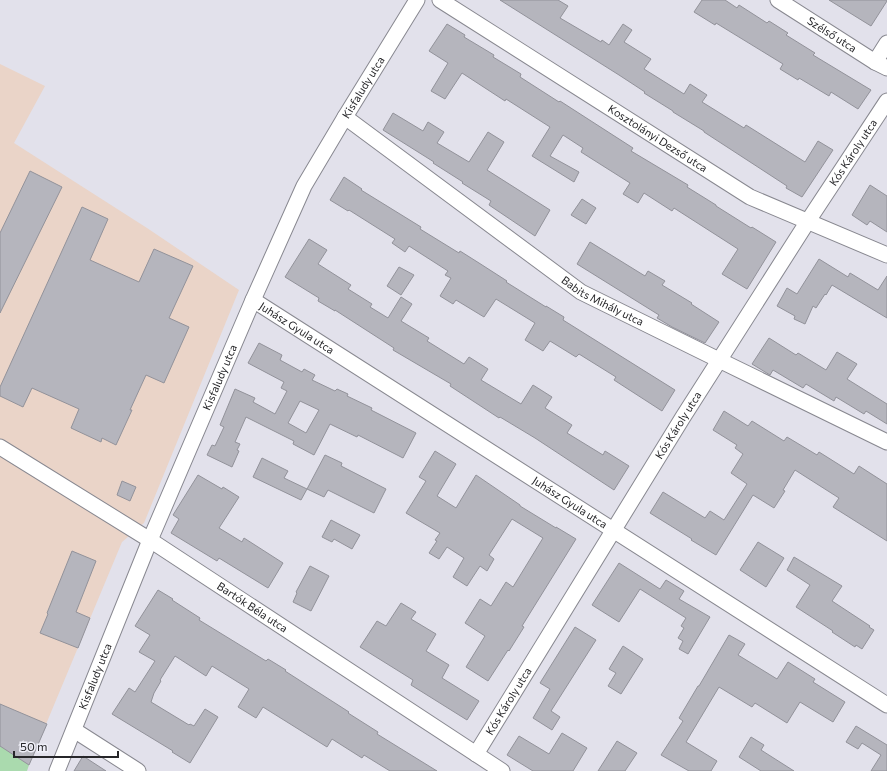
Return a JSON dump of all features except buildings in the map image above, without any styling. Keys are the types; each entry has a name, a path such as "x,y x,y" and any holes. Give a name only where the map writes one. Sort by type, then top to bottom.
{"street":[{"name":"Kisfaludy utca","path":"57,771 150,540 253,300 304,186 417,0"},
{"name":"Kosztolányi Dezső utca","path":"440,0 750,197 887,255"},
{"name":"Szélső utca","path":"778,0 881,65"},
{"path":"881,65 887,43"},
{"name":"Kós Károly utca","path":"476,754 683,417 808,221 887,101"},
{"name":"Babits Mihály utca","path":"345,117 582,292 887,442"},
{"name":"Juhász Gyula utca","path":"253,300 887,705"},
{"name":"Bartók Béla utca","path":"0,447 150,540 502,771"},
{"path":"74,730 138,771"}],"shaded area":[{"path":"0,64 45,86 14,143 147,228 239,290 144,523 122,542 29,765 0,746"}],"green space":[{"path":"0,746 29,765 27,771 0,771"}]}
